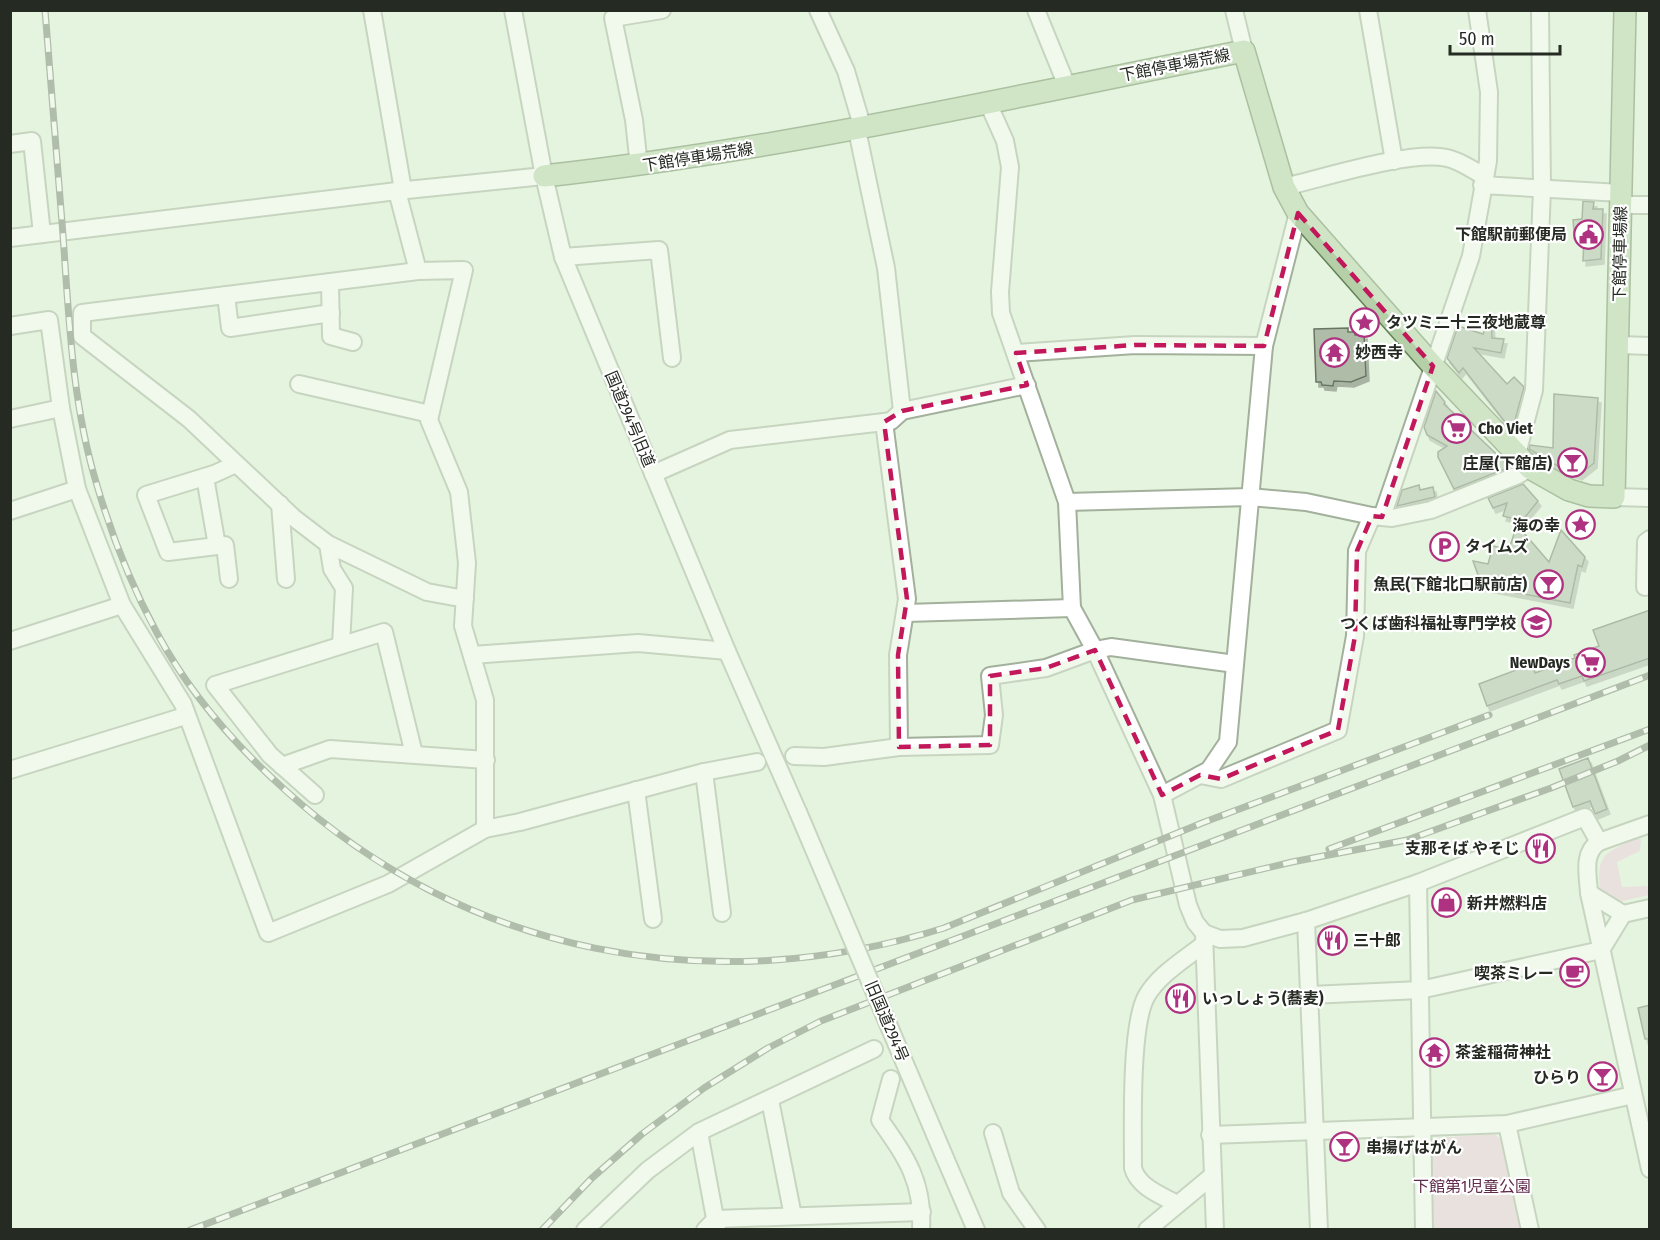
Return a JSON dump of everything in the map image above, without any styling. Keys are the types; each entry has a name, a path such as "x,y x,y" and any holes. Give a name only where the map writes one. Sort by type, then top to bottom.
{"main road":[{"name":"下館停車場線","path":"1614,497 1625,10"},
{"name":"下館停車場荒線","path":"544,176 639,166 860,129 1244,51 1284,187 1298,213 1433,366 1524,461 1569,490 1589,496 1614,497"}],"street":[{"path":"372,10 400,191 418,271"},
{"name":"国道294号旧道","path":"513,10 544,176 563,257 798,812"},
{"path":"639,166 634,120 613,18 662,10"},
{"path":"818,10 846,72 860,129 886,268 902,411"},
{"path":"1036,10 1067,86"},
{"path":"1234,10 1244,51"},
{"path":"1368,10 1394,161"},
{"path":"1200,775 1221,779 1338,730 1355,636 1357,550 1377,517 1471,256 1488,161 1489,92 1477,10"},
{"path":"1067,502 1250,497 1305,502 1377,517 1401,516 1431,510 1518,475 1524,461 1534,390 1542,189 1540,10"},
{"path":"988,103 1005,141 1010,166 1000,292 1002,313 1067,502 1072,608 1095,650 1162,795 1188,905 1204,938 1215,1230"},
{"path":"10,144 32,141 42,234"},
{"path":"1284,187 1394,161 1444,158 1458,161 1483,181 1621,199 1650,206"},
{"path":"10,238 544,176"},
{"path":"1162,795 1200,775 1219,759 1228,742 1264,346 1298,213"},
{"path":"563,257 658,250 672,358"},
{"path":"465,599 427,592 328,544 128,369 82,336 82,313 418,271 464,270 429,420 459,492 467,563 465,599 463,626 485,700 485,829"},
{"path":"330,282 331,336 353,342"},
{"path":"226,295 230,328 331,313"},
{"path":"10,326 49,320 61,408 76,489 122,605 183,704 185,716 268,933 388,885 485,829 520,822 704,772 757,762"},
{"path":"1016,353 1135,345 1264,346"},
{"path":"1619,345 1650,346"},
{"path":"299,384 430,414"},
{"path":"653,474 730,440 891,421 902,411 1027,385"},
{"path":"10,419 61,408"},
{"path":"884,422 907,599 898,655 899,747"},
{"path":"230,579 225,545 168,552 146,495 205,477 236,464"},
{"path":"205,477 217,546"},
{"path":"10,511 76,489"},
{"path":"1614,497 1650,498"},
{"path":"280,504 286,579"},
{"path":"1645,587 1646,542 1650,539"},
{"path":"328,544 332,569 344,588 341,645"},
{"path":"10,641 122,605"},
{"path":"906,614 1072,608"},
{"path":"315,795 270,755 215,685 384,632 414,754"},
{"path":"472,655 638,643 728,651"},
{"path":"794,756 824,757 899,747 990,745 994,715 990,676 1046,668 1095,650 1111,647 1236,664"},
{"path":"10,770 185,716"},
{"path":"282,766 330,749 486,760"},
{"path":"704,772 722,913"},
{"path":"636,790 653,919"},
{"name":"旧国道294号","path":"798,812 976,1230"},
{"path":"1177,1204 1150,1189 1135,1177 1132,1167 1137,1038 1145,998 1154,986 1204,938 1243,938 1306,921 1418,884 1585,818 1599,842"},
{"path":"1650,824 1599,842 1588,854 1589,893 1650,1169"},
{"path":"1418,884 1424,1230"},
{"path":"1589,893 1623,914 1650,908"},
{"path":"1310,995 1420,990 1601,950 1623,914"},
{"path":"1306,921 1320,1230"},
{"path":"585,1230 648,1170 699,1132 874,1049"},
{"path":"891,1079 880,1120 909,1163 922,1199 921,1230"},
{"path":"1210,1135 1507,1124 1633,1095"},
{"path":"770,1100 793,1216"},
{"path":"1507,1124 1530,1230"},
{"path":"699,1132 713,1226 793,1216 922,1212"},
{"path":"994,1133 1011,1193 1037,1230"},
{"path":"1147,1230 1212,1176"}],"highlighted area":[{"path":"1298,213 1433,366 1382,517 1372,516 1357,551 1355,636 1338,730 1221,779 1200,775 1162,795 1095,650 1046,668 990,676 990,745 899,747 898,655 907,599 884,422 902,411 1027,385 1016,353 1135,345 1264,346"}],"green space":[{"path":"1636,839 1641,839 1640,851 1617,862 1622,887 1647,886 1649,895 1618,902 1600,891 1601,862 1610,852"},
{"name":"下館第1児童公園","path":"1494,1134 1505,1143 1524,1229 1432,1229 1430,1146 1437,1138"}],"building":[{"path":"1583,201 1594,202 1593,209 1603,209 1601,259 1583,261 1584,237 1582,237 1582,231 1574,231 1573,220 1582,219"},
{"path":"1491,315 1492,338 1504,339 1501,353 1474,348 1507,384 1514,377 1524,387 1512,431 1463,368 1459,373 1447,358 1458,326 1483,334"},
{"path":"1348,328 1348,332 1355,332 1355,335 1364,334 1366,376 1351,382 1334,381 1333,386 1316,382 1314,329"},
{"path":"1436,391 1445,402 1444,404 1510,467 1454,489 1438,457 1438,452 1447,446 1427,435 1424,427"},
{"path":"1554,394 1598,398 1594,463 1579,475 1566,471 1529,449 1530,445 1553,448"},
{"path":"1523,484 1538,501 1522,521 1503,516 1507,503 1493,508 1488,498"},
{"path":"1419,485 1420,490 1433,487 1435,497 1397,506 1402,490"},
{"path":"1517,525 1549,562 1561,530 1585,557 1582,567 1578,565 1570,603 1482,586 1473,561 1488,564 1493,546 1509,549"},
{"path":"1650,610 1650,658 1584,681 1582,676 1559,684 1557,680 1487,706 1479,684 1532,664 1535,673 1575,658 1574,655 1599,646 1593,630"},
{"path":"1588,758 1607,809 1595,814 1590,801 1573,807 1559,769"},
{"path":"1650,1005 1650,1039 1645,1039 1638,1008"}],"railway":[{"path":"45,10 77,391 96,482 130,578 169,655 230,736 284,789 355,846 431,891 511,925 595,948 681,960 768,960 856,950 944,928 1202,823 1489,715"},
{"path":"190,1230 1650,675"},
{"path":"1329,849 1650,729"},
{"path":"542,1230 592,1178 642,1134 704,1088 768,1048 821,1021 1132,900 1292,862 1407,840 1551,788 1618,761 1650,745"}],"place":[{"name":"下館駅前郵便局","path":"1588,234"},
{"name":"タツミ二十三夜地蔵尊","path":"1365,322"},
{"name":"妙西寺","path":"1334,352"},
{"name":"Cho Viet","path":"1457,428"},
{"name":"庄屋(下館店)","path":"1573,463"},
{"name":"海の幸","path":"1581,525"},
{"name":"タイムズ","path":"1444,546"},
{"name":"魚民(下館北口駅前店)","path":"1548,584"},
{"name":"つくば歯科福祉専門学校","path":"1537,623"},
{"name":"NewDays","path":"1591,662"},
{"name":"支那そば やそじ","path":"1541,848"},
{"name":"新井燃料店","path":"1446,903"},
{"name":"三十郎","path":"1332,940"},
{"name":"喫茶ミレー","path":"1575,973"},
{"name":"いっしょう(蕎麦)","path":"1181,998"},
{"name":"茶釜稲荷神社","path":"1434,1052"},
{"name":"ひらり","path":"1602,1077"},
{"name":"串揚げはがん","path":"1345,1147"}]}
